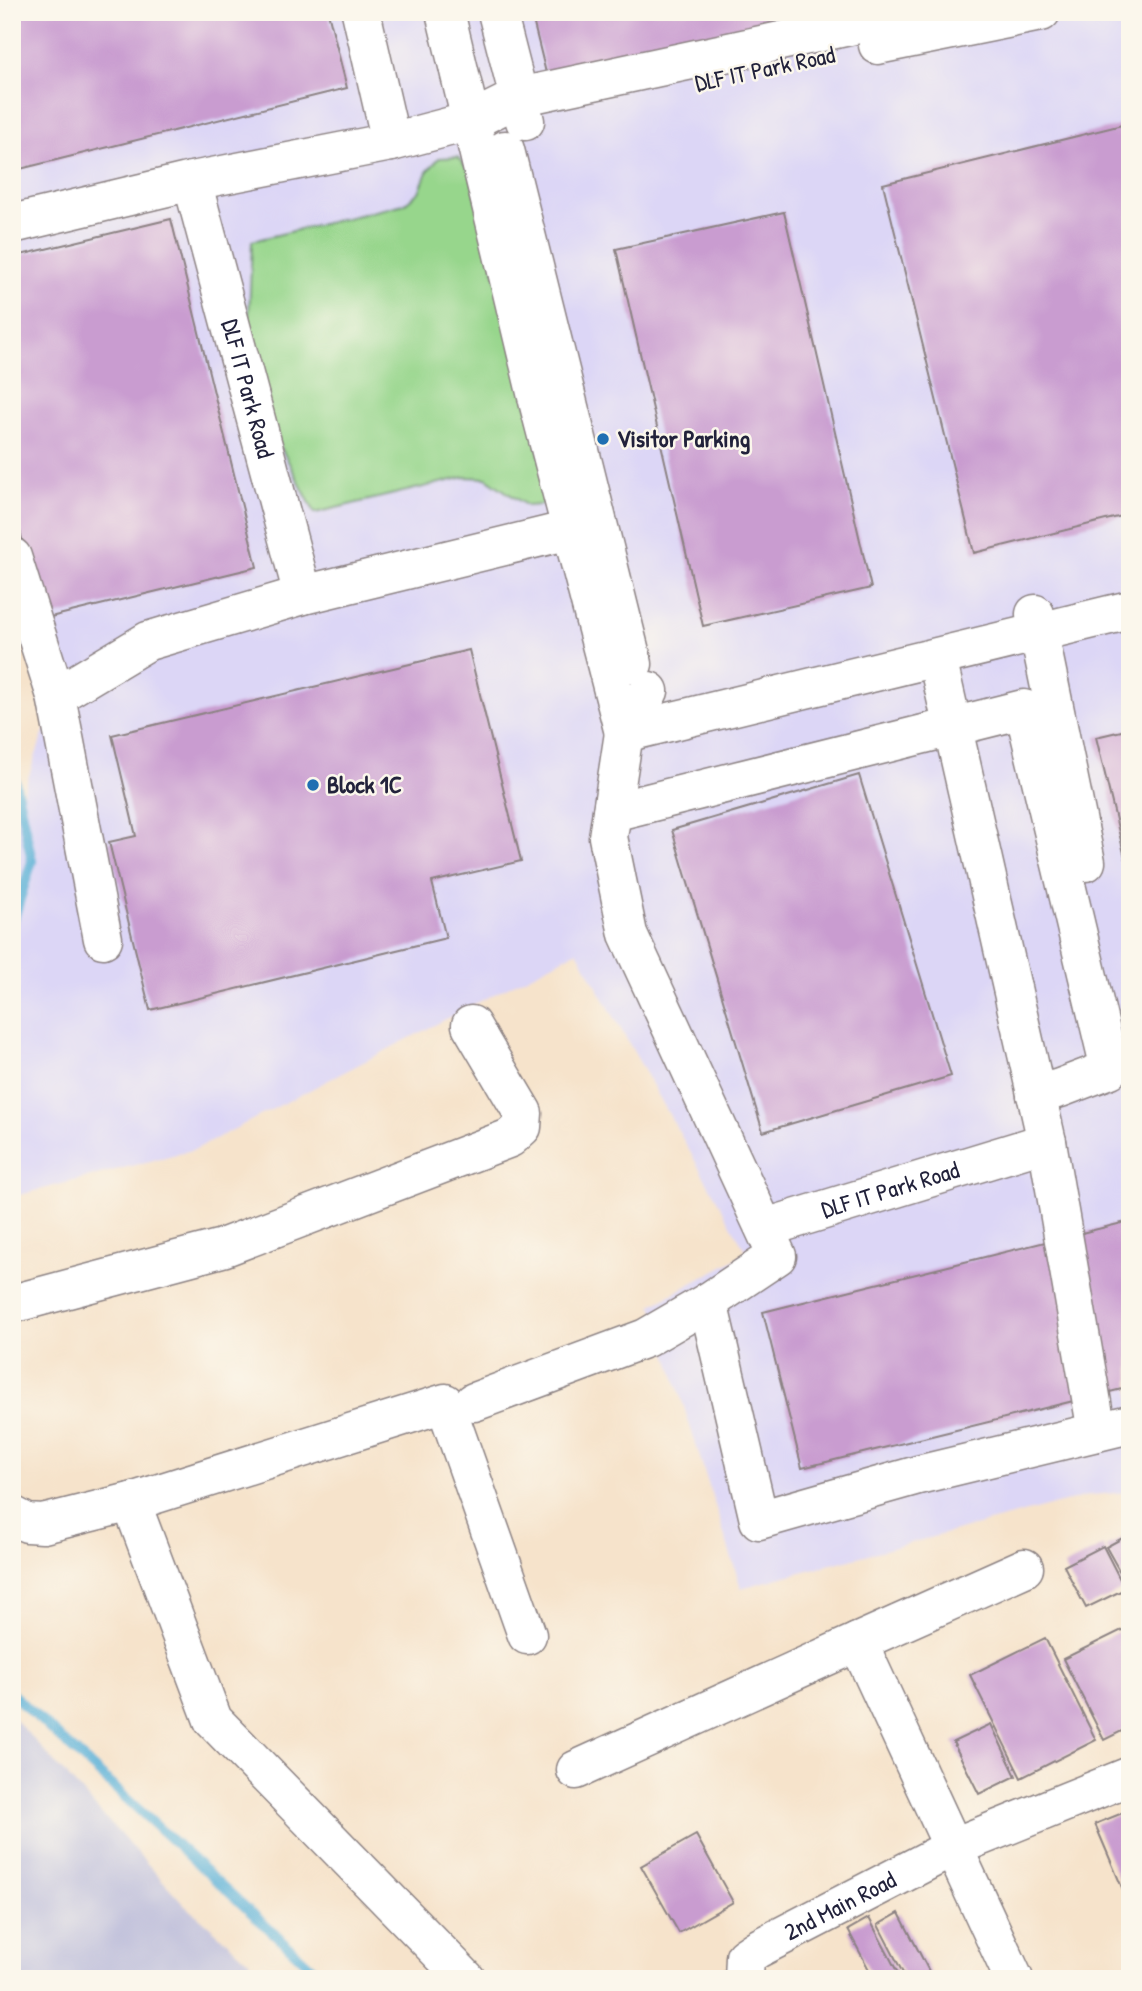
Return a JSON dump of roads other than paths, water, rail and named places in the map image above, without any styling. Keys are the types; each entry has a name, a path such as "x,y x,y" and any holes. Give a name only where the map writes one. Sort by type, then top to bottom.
{"street":[{"path":"361,12 391,142"},
{"path":"445,12 500,129"},
{"path":"497,12 500,129 553,401 570,530 624,733"},
{"name":"DLF IT Park Road","path":"500,129 915,12"},
{"name":"DLF IT Park Road","path":"12,224 192,181 391,142 500,129 815,57 1041,12"},
{"name":"DLF IT Park Road","path":"192,181 303,595"},
{"path":"553,401 637,678 649,691 677,697 1037,623 1130,610"},
{"path":"56,696 148,641 303,595 570,530"},
{"path":"12,557 56,696 103,939"},
{"path":"624,733 937,658 1130,590"},
{"path":"1037,623 1130,1076"},
{"path":"708,1302 759,1520 918,1475 1114,1428 1046,1142 937,658"},
{"path":"649,691 624,733 608,837 628,934 771,1242"},
{"path":"612,812 1024,709 1110,1069 1036,1095"},
{"path":"12,1304 222,1248 510,1138 522,1127 523,1113 471,1025"},
{"name":"DLF IT Park Road","path":"474,1402 646,1338 708,1302 771,1242 1046,1142"},
{"path":"12,1515 27,1522 43,1524 131,1502 446,1403 527,1634"},
{"path":"131,1502 214,1720 466,1979"},
{"path":"576,1770 1024,1568"},
{"path":"859,1642 1014,1979"},
{"path":"954,1847 1130,1776"},
{"name":"2nd Main Road","path":"744,1979 745,1957 757,1949 954,1847"}],"waterway":[{"path":"12,768 32,861 12,924"},
{"path":"12,1694 324,1979"}],"place":[{"name":"Visitor Parking","path":"603,439"},
{"name":"Block 1C","path":"313,785"}]}
